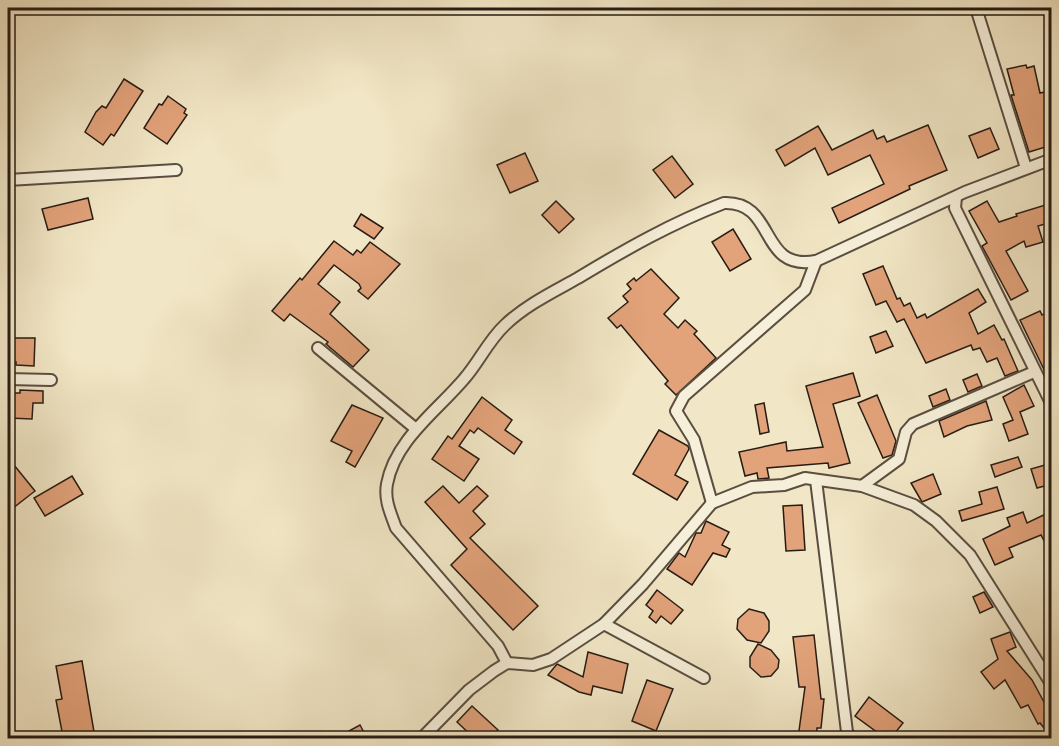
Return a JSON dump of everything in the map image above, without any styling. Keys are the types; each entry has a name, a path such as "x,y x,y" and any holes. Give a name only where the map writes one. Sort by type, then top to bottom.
{"street":[{"path":"976,8 1026,168"},
{"path":"507,663 498,646 396,528 387,506 387,484 401,450 416,429 464,379 485,348 506,324 530,305 639,241 724,203 746,206 756,216 777,249 789,261 800,264 816,261 911,215 1052,159"},
{"path":"8,180 176,170"},
{"path":"956,197 955,208 1052,405"},
{"path":"712,503 694,440 676,411 684,396 805,290 816,261"},
{"path":"318,348 416,429"},
{"path":"862,486 899,459 906,432 913,424 1034,372"},
{"path":"8,380 51,380"},
{"path":"422,738 470,690 507,663 533,665 551,659 604,624 643,584 712,503 752,487 784,485 805,478 862,486 914,505 936,520 970,555 1052,685"},
{"path":"816,480 847,732 851,738"},
{"path":"604,624 704,678"}],"building":[{"path":"1026,65 1027,68 1034,66 1040,93 1045,92 1052,130 1052,145 1029,152 1011,95 1014,95 1007,69"},
{"path":"124,79 143,91 114,136 111,134 103,145 85,132 96,112 102,106 106,108"},
{"path":"168,96 186,109 184,113 187,115 167,144 144,128 159,104 162,105"},
{"path":"928,125 947,170 909,186 910,189 839,223 832,208 884,184 870,155 828,175 815,148 785,166 776,150 818,126 832,150 873,130 877,139 884,136 887,142"},
{"path":"990,128 999,149 978,158 969,136"},
{"path":"525,153 538,181 510,193 497,165"},
{"path":"672,156 693,184 675,198 653,170"},
{"path":"88,198 93,219 48,230 42,209"},
{"path":"556,201 574,219 559,233 542,215"},
{"path":"987,201 999,222 1052,203 1052,222 1038,226 1043,242 1026,247 1024,241 1006,251 1028,291 1011,300 982,246 987,243 969,211"},
{"path":"361,214 383,228 374,239 354,226"},
{"path":"733,229 751,259 730,271 712,242"},
{"path":"334,241 353,255 357,250 361,253 370,242 400,264 368,299 358,291 361,288 359,284 334,265 318,284 340,302 330,314 369,350 353,367 326,344 328,342 290,314 284,321 272,311 300,278 302,280"},
{"path":"883,266 897,299 900,298 904,306 910,303 917,318 925,314 927,318 978,289 986,302 969,313 978,334 994,325 1002,340 1004,339 1018,371 1005,376 997,358 987,362 980,348 973,350 971,345 926,363 904,319 897,322 886,301 876,305 863,274"},
{"path":"651,269 679,298 664,314 678,328 685,320 697,331 694,334 716,358 676,395 665,384 668,381 621,325 617,328 608,318 628,302 623,296 631,289 627,284 634,278 636,281"},
{"path":"1052,310 1052,386 1020,320 1040,311 1042,315"},
{"path":"886,331 893,346 876,353 870,337"},
{"path":"8,338 35,338 34,366 16,365 16,362 8,361"},
{"path":"853,373 860,396 833,404 850,463 829,468 828,463 767,468 769,478 758,479 757,473 745,476 739,452 786,442 787,451 823,447 806,386"},
{"path":"977,374 982,386 968,392 963,380"},
{"path":"1024,385 1034,406 1020,412 1028,434 1009,441 1003,424 1013,420 1003,397"},
{"path":"946,389 950,400 933,407 929,396"},
{"path":"20,390 43,391 43,403 33,403 32,419 9,418 8,393 20,393"},
{"path":"877,395 896,441 892,455 883,458 858,403"},
{"path":"482,397 512,420 505,430 522,442 514,454 478,428 474,433 470,430 459,446 479,459 464,481 432,459 448,436 452,439"},
{"path":"986,401 992,420 967,426 944,437 939,421"},
{"path":"764,403 769,432 760,434 755,405"},
{"path":"352,405 383,418 355,467 346,462 352,451 331,441"},
{"path":"659,430 688,446 689,449 675,475 688,482 677,500 633,474"},
{"path":"1018,457 1022,467 995,477 991,465"},
{"path":"1052,463 1052,484 1037,488 1031,469"},
{"path":"14,465 35,491 8,512 8,470"},
{"path":"933,474 941,494 922,502 911,483"},
{"path":"72,476 83,494 45,516 34,498"},
{"path":"443,486 459,503 477,486 488,496 473,511 485,524 470,538 538,606 513,630 451,565 467,549 425,502"},
{"path":"997,487 1004,509 962,521 959,511 982,504 979,492"},
{"path":"802,505 805,550 786,551 783,506"},
{"path":"1052,511 1052,556 1041,535 1009,548 1013,557 995,565 983,539 1010,526 1007,518 1023,512 1027,523"},
{"path":"706,521 729,532 722,545 730,549 726,557 713,553 692,585 667,569 679,553 685,557 696,533 701,533"},
{"path":"657,590 683,610 671,624 661,616 656,623 649,617 653,611 646,605"},
{"path":"984,592 993,607 980,613 973,597"},
{"path":"749,609 764,613 769,621 769,631 761,643 747,640 737,629 738,619"},
{"path":"1010,632 1016,647 1007,651 1032,680 1044,702 1049,699 1052,704 1052,738 1040,723 1038,724 1028,705 1021,708 1005,680 994,689 981,672 998,659 991,639"},
{"path":"814,635 821,699 824,699 821,728 817,728 816,738 798,738 805,687 799,687 793,637"},
{"path":"758,644 771,650 779,660 778,668 771,676 761,677 750,667 750,657"},
{"path":"588,652 628,664 622,693 593,686 591,695 579,692 548,675 557,664 583,677"},
{"path":"82,661 94,732 63,737 56,700 62,699 56,666"},
{"path":"647,680 673,689 656,731 632,721"},
{"path":"869,697 903,723 891,738 885,738 855,716"},
{"path":"472,706 498,730 489,738 474,738 457,722"},
{"path":"360,725 367,738 336,738"}]}
